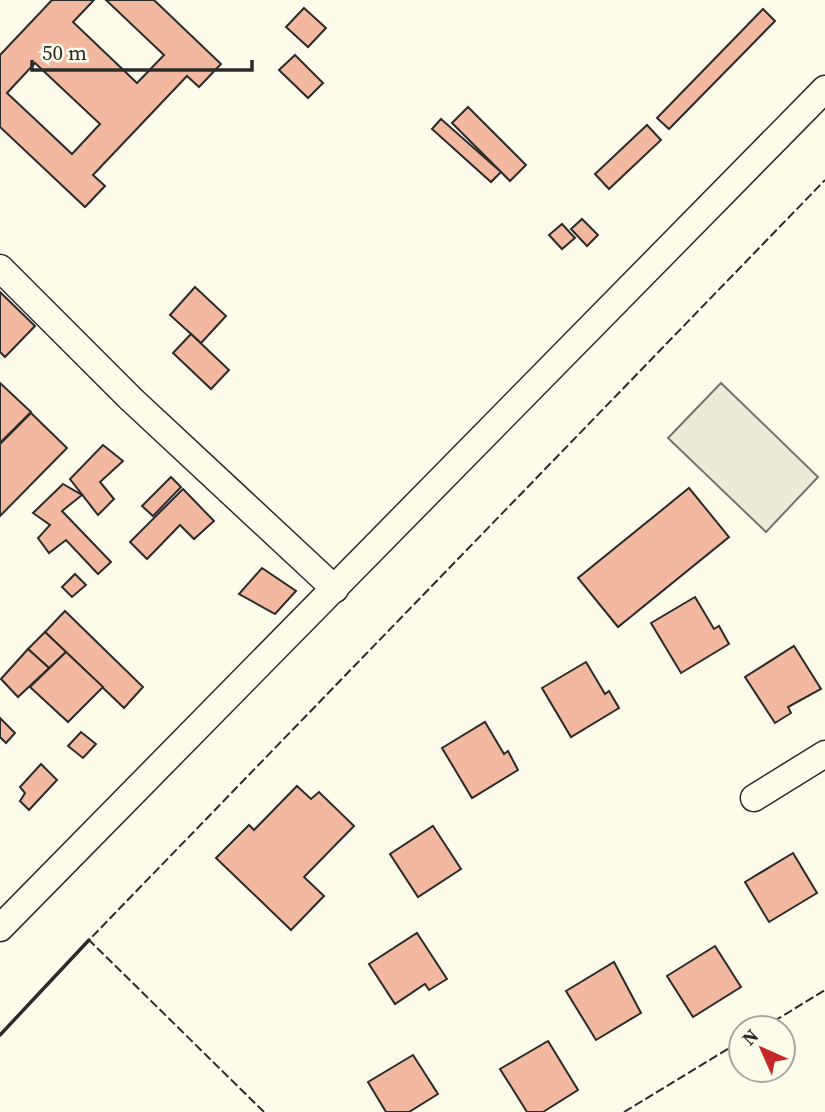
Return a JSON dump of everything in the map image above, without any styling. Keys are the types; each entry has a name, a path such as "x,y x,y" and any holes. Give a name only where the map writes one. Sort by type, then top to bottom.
{"street":[{"path":"1,926 825,89"},
{"path":"0,268 131,399 335,589"},
{"path":"754,799 825,754"}],"shaded area":[{"path":"721,383 818,477 766,532 668,438"}],"building":[{"path":"52,0 94,0 73,22 137,83 164,55 106,0 154,0 221,64 199,87 187,76 93,175 105,186 85,207 0,127 0,55","holes":["35,63 100,124 72,154 7,93"]},
{"path":"304,8 326,28 308,47 286,27"},
{"path":"763,9 775,21 669,129 657,118"},
{"path":"295,55 323,83 308,98 279,70"},
{"path":"468,107 526,165 510,181 452,123"},
{"path":"441,119 501,172 491,182 432,129"},
{"path":"647,125 661,140 609,189 595,174"},
{"path":"582,219 598,235 587,246 571,229"},
{"path":"562,224 575,238 562,249 549,235"},
{"path":"195,287 226,316 201,343 170,315"},
{"path":"0,292 35,326 5,357 0,352"},
{"path":"191,334 229,370 211,389 173,353"},
{"path":"0,383 31,412 0,443"},
{"path":"31,413 67,448 0,516 0,444"},
{"path":"103,445 123,461 100,482 114,499 98,515 70,479"},
{"path":"171,477 181,487 153,516 142,506"},
{"path":"63,484 82,495 62,511 111,562 98,574 66,540 49,553 38,538 50,525 33,513"},
{"path":"689,488 729,537 618,627 578,578"},
{"path":"183,489 214,521 194,539 180,525 147,559 130,542"},
{"path":"262,568 296,591 275,614 239,594"},
{"path":"75,574 86,585 72,597 62,587"},
{"path":"695,597 714,629 719,626 729,644 681,673 651,623"},
{"path":"65,611 143,687 124,708 45,632"},
{"path":"45,632 66,652 49,668 28,649"},
{"path":"794,646 821,689 788,707 791,713 775,723 745,677"},
{"path":"28,649 49,668 18,697 1,679"},
{"path":"66,652 103,687 68,722 30,687"},
{"path":"586,662 605,694 609,691 619,708 571,737 542,688"},
{"path":"0,718 15,733 6,743 0,737"},
{"path":"485,722 504,754 508,751 518,770 472,798 442,748"},
{"path":"81,732 96,744 83,758 68,746"},
{"path":"41,764 57,780 29,810 20,801 25,793 20,787"},
{"path":"297,786 311,799 319,792 354,826 304,877 324,896 291,930 216,858 249,825 254,830"},
{"path":"433,826 461,869 418,897 390,854"},
{"path":"793,853 817,893 769,922 745,882"},
{"path":"417,933 447,979 429,990 425,984 395,1004 369,964"},
{"path":"715,946 741,987 693,1017 667,976"},
{"path":"614,962 641,1013 596,1040 566,991"},
{"path":"548,1041 578,1090 543,1112 527,1112 500,1069"},
{"path":"413,1055 438,1094 409,1112 386,1112 368,1082"}],"fence":[{"path":"264,1112 89,940 825,180"},
{"path":"786,1014 825,990"},
{"path":"624,1112 727,1049"}],"wall":[{"path":"0,1035 89,940"}]}
